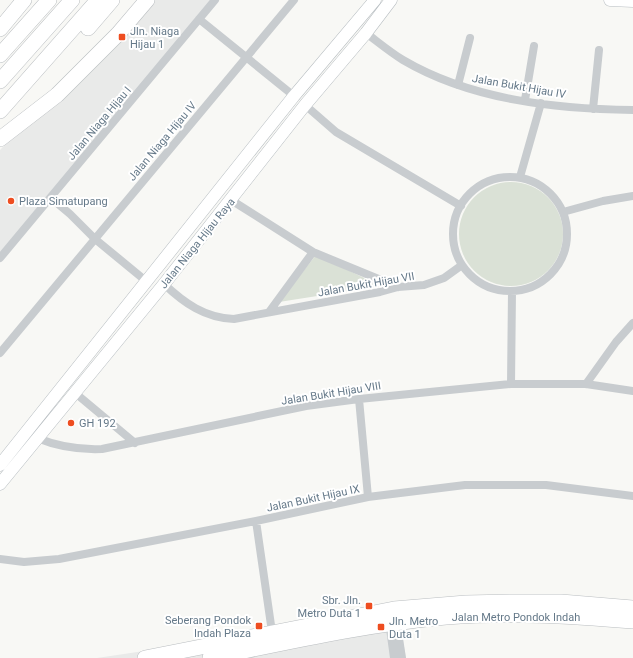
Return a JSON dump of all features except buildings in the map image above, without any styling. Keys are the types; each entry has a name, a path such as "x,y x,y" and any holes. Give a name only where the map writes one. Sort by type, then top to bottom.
{"highway":[{"path":"0,29 24,0"},
{"path":"0,55 49,0"},
{"path":"0,81 72,0"},
{"path":"0,111 98,0"},
{"path":"23,85 39,78 52,68 112,0"},
{"path":"0,139 57,95 118,34 147,0"},
{"name":"Jalan Metro Pondok Indah","path":"145,658 272,632 498,602 561,602 633,608"},
{"name":"Jalan Metro Pondok Indah","path":"210,658 392,616 567,616 633,621"}],"street":[{"name":"Jalan Niaga Hijau I","path":"0,258 215,0"},
{"name":"Jalan Niaga Hijau IV","path":"0,353 294,0"},
{"name":"Jalan Niaga Hijau Raya","path":"0,465 294,96 376,0"},
{"name":"Jalan Niaga Hijau Raya","path":"0,484 164,284 305,105 366,33 391,0"},
{"path":"610,0 633,1"},
{"path":"199,19 294,96"},
{"name":"Jalan Bukit Hijau IV","path":"366,33 403,60 458,85 480,92 541,103 593,109 633,110"},
{"path":"458,85 470,38"},
{"path":"525,100 534,46"},
{"path":"593,109 599,50"},
{"path":"323,62 334,71"},
{"path":"520,177 541,103"},
{"path":"305,105 336,132 460,206"},
{"path":"503,177 520,177 531,180 546,189 558,202 567,226 567,239 564,253 558,265 550,276 538,284 526,289 512,291 498,290 484,285 472,276 462,265 455,248 453,229 460,206 467,196 486,182 503,177"},
{"path":"563,212 603,201 633,196"},
{"path":"51,198 70,214 95,239 146,281"},
{"path":"231,200 313,252 398,287"},
{"path":"269,312 313,252"},
{"name":"Jalan Bukit Hijau VII","path":"164,284 199,311 210,316 234,319 380,292 398,287 424,285 444,278 462,265"},
{"path":"511,384 512,291"},
{"path":"586,384 616,342 633,323"},
{"path":"101,340 111,348"},
{"name":"Jalan Bukit Hijau VIII","path":"37,438 54,445 74,449 102,449 306,406 359,399 511,384 586,384 633,391"},
{"path":"74,392 135,443"},
{"path":"359,399 368,497"},
{"name":"Jalan Bukit Hijau IX","path":"0,559 24,562 59,559 256,521 368,497 482,484 546,486 633,496"},
{"path":"256,521 272,632"},
{"path":"392,616 394,658"},
{"path":"392,616 402,658"}],"shaded area":[{"path":"144,0 214,0 0,254 0,150"},
{"path":"511,182 531,186 548,197 559,214 563,234 559,254 548,271 531,282 511,286 491,282 474,271 463,254 459,234 463,214 474,197 491,186"},
{"path":"316,255 381,286 279,302"},
{"path":"397,606 406,658 97,658 164,648"}],"place":[{"name":"Jln. Niaga Hijau 1","path":"122,37"},
{"name":"Plaza Simatupang","path":"11,201"},
{"name":"GH 192","path":"71,423"},
{"name":"Sbr. Jln. Metro Duta 1","path":"369,606"},
{"name":"Seberang Pondok Indah Plaza","path":"259,626"},
{"name":"Jln. Metro Duta 1","path":"381,627"}]}
